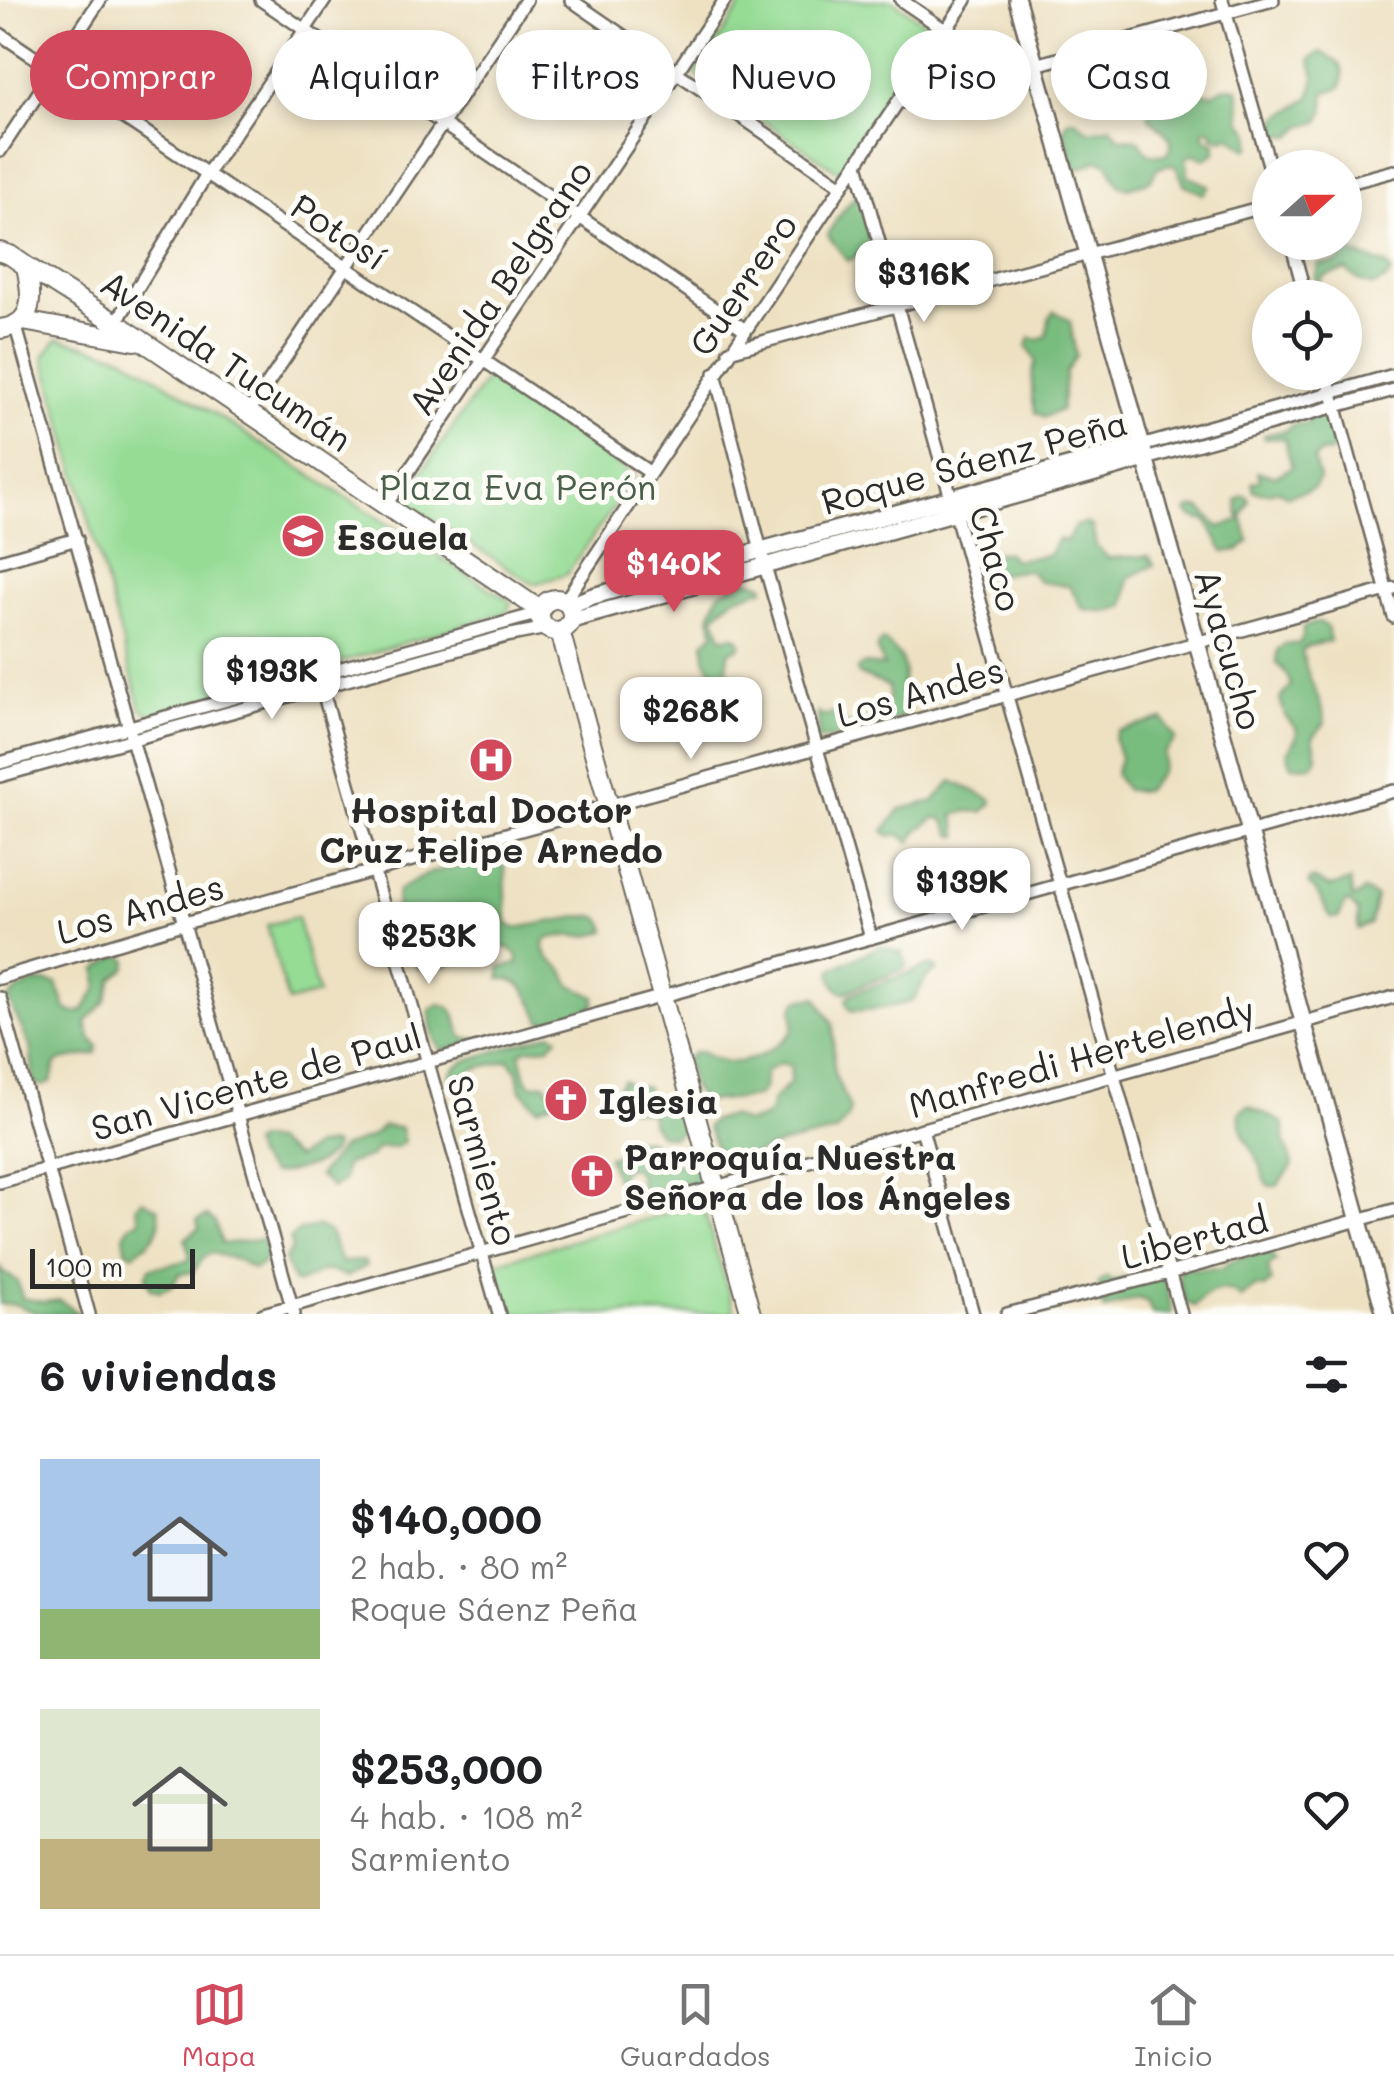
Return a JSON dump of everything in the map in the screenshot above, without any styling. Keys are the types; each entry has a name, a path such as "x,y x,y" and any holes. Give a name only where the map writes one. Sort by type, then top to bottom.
{"main road":[{"name":"Avenida Tucumán","path":"3,251 556,615"},
{"path":"26,266 31,296 13,326 140,342"},
{"path":"556,615 751,1314"}],"street":[{"path":"80,30 100,0"},
{"path":"261,0 306,30 326,0"},
{"path":"248,413 526,0"},
{"path":"571,0 842,186"},
{"name":"Avenida Belgrano","path":"386,506 725,0"},
{"path":"901,0 945,30"},
{"name":"Guerrero","path":"945,30 966,0"},
{"name":"Ayacucho","path":"1017,0 1385,1314"},
{"path":"1031,66 1224,6 1273,0"},
{"path":"1224,6 1265,150"},
{"name":"Potosí","path":"0,34 30,54"},
{"path":"116,323 207,174 272,79"},
{"path":"0,151 30,105"},
{"name":"Guerrero","path":"556,615 891,112"},
{"name":"Potosí","path":"128,120 649,472"},
{"path":"436,120 744,328"},
{"name":"Chaco","path":"857,164 1180,1314"},
{"path":"1362,179 1394,171"},
{"path":"729,351 1252,210"},
{"path":"13,326 78,539 293,1310"},
{"path":"715,372 763,558 871,938"},
{"name":"Roque Sáenz Peña","path":"0,776 131,733 1143,452 1394,374"},
{"name":"Roque Sáenz Peña","path":"1143,452 1394,390"},
{"path":"1332,392 1390,590 1394,617"},
{"path":"0,561 78,539"},
{"name":"Los Andes","path":"0,978 185,923 1390,590"},
{"name":"Sarmiento","path":"320,680 499,1314"},
{"name":"Roque Sáenz Peña","path":"0,762 131,733"},
{"name":"San Vicente de Paul","path":"0,1182 1394,791"},
{"name":"Manfredi Hertelendy","path":"263,1314 293,1310 482,1253 1394,997"},
{"path":"0,998 88,1314"},
{"path":"922,1130 973,1314"},
{"name":"Libertad","path":"1007,1314 1394,1210"}],"green space":[{"path":"745,0 892,0 934,29 891,30 891,94 839,172 762,120 871,120 871,30 725,30"},
{"path":"1321,52 1340,65 1341,87 1324,93 1325,110 1319,122 1302,126 1292,136 1279,135 1275,127 1278,118 1310,98 1315,76 1310,59"},
{"path":"1225,87 1238,88 1241,120 1251,133 1251,146 1247,149 1230,136 1222,139 1213,136 1211,129 1204,130 1204,137 1215,143 1215,153 1204,159 1194,154 1186,158 1188,176 1210,186 1203,194 1184,184 1177,168 1169,164 1157,169 1151,180 1128,188 1120,186 1107,163 1098,160 1075,168 1063,131 1068,120 1075,120 1089,131 1111,127 1119,138 1138,139 1148,154 1166,155 1171,139 1152,120 1207,120 1207,93"},
{"path":"861,190 878,255 870,260 858,255 848,261 828,236"},
{"path":"1362,256 1387,265 1391,273 1373,286 1346,270 1315,280 1318,264 1362,260"},
{"path":"1054,311 1070,321 1076,356 1066,372 1061,410 1045,417 1036,413 1034,407 1032,380 1036,361 1027,346 1030,338 1039,340 1047,336"},
{"path":"58,338 123,356 511,602 507,612 156,718 141,709 44,357"},
{"name":"Plaza Eva Perón","path":"490,374 635,477 566,575 533,584 402,500"},
{"path":"1325,414 1336,444 1330,452 1314,459 1319,479 1314,488 1288,496 1277,490 1254,491 1252,483 1260,480 1258,472 1276,476 1292,467 1284,438 1265,439 1264,435 1287,430 1293,424 1306,424 1311,416"},
{"path":"1243,496 1249,501 1242,516 1249,541 1239,550 1224,552 1207,521 1187,512 1200,508 1219,527 1239,521 1237,500"},
{"path":"1075,526 1092,526 1096,546 1108,558 1149,556 1154,565 1129,578 1125,606 1108,612 1083,609 1069,586 1041,582 1028,570 1001,574 993,571 991,553 1008,553 1014,560 1049,555 1058,539 1067,541"},
{"path":"745,579 763,584 764,589 733,598 714,616 722,637 736,636 741,642 740,647 728,652 727,670 717,678 705,659 704,642 714,633 710,616 719,593"},
{"path":"1319,622 1327,627 1330,641 1302,651 1325,723 1313,737 1317,756 1314,765 1292,766 1287,753 1297,730 1285,716 1280,699 1291,685 1276,663 1278,650 1285,644 1299,644 1303,627"},
{"path":"881,641 901,658 909,713 878,729 870,726 863,732 819,740 818,713 825,716 838,712 845,723 853,726 873,716 889,699 888,686 858,674 857,669 864,664 884,666 877,649"},
{"path":"1163,719 1176,739 1164,753 1159,774 1144,791 1126,790 1115,775 1120,758 1114,739 1118,731"},
{"path":"952,781 991,799 992,803 982,812 954,815 959,836 953,836 944,820 936,817 917,831 910,843 901,835 884,831 900,809 934,801"},
{"path":"489,859 505,867 507,923 514,928 584,916 603,921 606,931 552,937 545,940 544,949 549,959 563,969 571,985 595,997 594,1006 569,1017 542,1022 521,987 500,979 500,967 518,964 517,955 510,948 486,951 436,968 417,967 416,949 398,923 398,890 430,873"},
{"path":"1313,879 1330,887 1350,881 1353,899 1364,891 1376,897 1370,924 1358,929 1358,911 1348,902 1339,917 1331,918 1309,885"},
{"path":"297,917 318,994 288,1002 267,925"},
{"path":"880,946 902,953 907,965 904,969 840,991 832,979 832,969"},
{"path":"120,955 128,960 126,968 112,979 106,1001 86,1022 91,1039 98,1046 96,1054 61,1060 55,1065 51,1082 43,1086 34,1083 30,1046 8,999 31,984 50,982 57,984 66,1009 74,1013 83,1011 98,988 97,969"},
{"path":"935,966 937,971 912,1000 850,1010 846,1001 851,994"},
{"path":"816,997 833,1024 834,1073 850,1109 848,1118 836,1132 782,1144 730,1163 721,1161 707,1126 713,1120 730,1116 746,1123 764,1118 770,1112 771,1102 790,1083 791,1066 781,1063 765,1072 763,1090 756,1097 708,1101 702,1100 693,1088 686,1060 701,1052 729,1062 765,1053 792,1031 793,1008 798,1000"},
{"path":"439,1004 453,1012 463,1038 477,1039 478,1044 442,1051 430,1021 430,1010"},
{"path":"551,1033 558,1037 549,1047 520,1053 531,1085 545,1083 555,1101 538,1108 521,1091 518,1072 509,1060 474,1069 456,1082 449,1077 465,1061"},
{"path":"623,1080 635,1087 644,1086 652,1097 681,1111 689,1118 687,1127 672,1137 659,1134 651,1122 651,1113 628,1108 618,1087"},
{"path":"1248,1106 1284,1123 1284,1140 1293,1165 1277,1186 1266,1183 1243,1133 1240,1111"},
{"path":"383,1126 401,1128 404,1142 396,1147 377,1148 372,1156 346,1164 343,1180 332,1188 319,1176 342,1147 369,1138"},
{"path":"637,1139 651,1141 659,1162 678,1164 691,1160 702,1167 705,1183 697,1186 683,1182 652,1192 641,1188 632,1167 623,1169 619,1181 615,1179 608,1157 625,1153 629,1143"},
{"path":"260,1140 274,1142 296,1158 315,1146 333,1144 334,1148 316,1163 271,1174 255,1157 252,1144"},
{"path":"142,1200 158,1208 159,1224 150,1240 133,1254 126,1249 124,1235 131,1224 140,1220 136,1207"},
{"path":"702,1203 735,1314 510,1314 495,1263"},
{"path":"208,1216 215,1222 222,1244 263,1239 267,1248 265,1260 253,1269 212,1253 193,1272 179,1274 172,1286 159,1291 151,1288 146,1276 150,1268 188,1261 185,1239 199,1228 197,1220"},
{"path":"317,1226 329,1232 341,1262 364,1261 366,1266 347,1277 325,1271 298,1283 293,1281 284,1260 292,1248 290,1239"},
{"path":"1268,1251 1276,1261 1268,1267 1271,1282 1264,1288 1255,1287 1241,1298 1229,1290 1216,1290 1195,1306 1186,1303 1178,1278 1180,1269 1223,1268 1230,1261"},
{"path":"0,1266 2,1272 18,1281 22,1298 60,1300 79,1314 38,1314 17,1305 0,1304"},
{"path":"1150,1272 1166,1280 1172,1314 1152,1314 1147,1301 1138,1298 1104,1309 1099,1282 1106,1277 1114,1281"}],"place":[{"name":"Escuela","path":"303,536"},
{"name":"Hospital Doctor Cruz Felipe Arnedo","path":"491,760"},
{"name":"Iglesia","path":"566,1100"},
{"name":"Parroquía Nuestra Señora de los Ángeles","path":"592,1176"}]}
